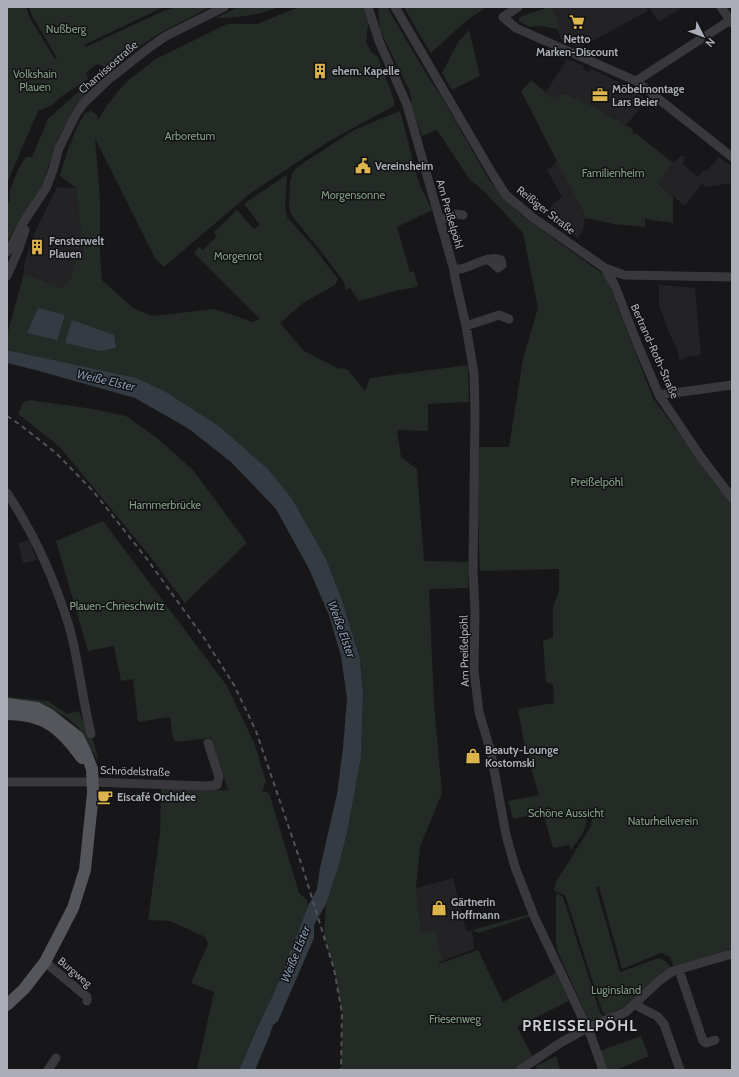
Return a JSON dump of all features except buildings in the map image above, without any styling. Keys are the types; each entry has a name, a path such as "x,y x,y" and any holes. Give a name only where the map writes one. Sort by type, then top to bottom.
{"main road":[{"path":"7,704 37,708 50,715 78,737 92,769 93,793 85,870 73,908 45,962 24,990 7,1005"},
{"path":"7,714 37,718 52,725 68,739 83,760 92,782"}],"street":[{"name":"Chamissostraße","path":"7,252 23,223 46,188 59,148 76,114 83,104 112,77 150,46 166,36 224,7"},
{"name":"Am Preißelpöhl","path":"368,7 379,42 407,104 454,270 474,373 474,671 480,712 491,753 506,835 515,867 534,916 587,1028 603,1070"},
{"name":"Reißiger Straße","path":"395,7 493,175 506,194 532,217 605,268 624,275 732,277"},
{"path":"518,7 503,17 516,28 636,81 732,157"},
{"path":"636,81 731,20 721,7"},
{"name":"Chamissostraße","path":"7,276 18,251 29,219 37,203"},
{"path":"440,220 456,214 463,214"},
{"path":"454,270 468,267 480,261 488,260"},
{"name":"Bertrand-Roth-Straße","path":"605,268 615,286 637,343 660,395 701,457 732,498"},
{"path":"466,326 499,315 509,318"},
{"path":"660,395 732,385"},
{"path":"7,493 53,579 69,627 91,734"},
{"name":"Schrödelstraße","path":"7,782 92,782 204,786 218,785 219,777 208,742"},
{"path":"520,1070 560,1043 587,1028 626,1012 659,981 673,971 732,954"},
{"name":"Burgweg","path":"45,962 87,997 87,1001"},
{"path":"679,970 703,1041 706,1043 715,1040"},
{"path":"641,997 638,1002 639,1007 657,1016 664,1024 680,1070"},
{"path":"48,1070 56,1058"}],"shaded area":[{"path":"552,7 646,7 648,11 579,48 561,40 557,29 559,22"},
{"path":"649,7 683,7 659,22"},
{"path":"567,59 584,66 583,69 589,72 591,69 633,89 647,100 626,125 597,108 563,93 555,100 546,92"},
{"path":"681,156 685,157 683,164 698,177 704,170 707,171 719,157 732,167 732,183 706,187 702,183 685,206 657,183 673,163"},
{"path":"557,160 585,218 583,230 578,238 545,215 554,203 562,197 547,170 552,167"},
{"path":"57,187 76,188 83,252 76,261 69,283 61,288 24,273 24,264 35,232"},
{"path":"659,285 695,288 701,355 689,356 680,360 679,353 670,335 659,305"},
{"path":"29,540 37,560 23,563 18,543"},
{"name":"Gärtnerin Hoffmann","path":"453,878 466,931 472,930 474,949 443,961 435,930 423,931 421,929 416,888"}],"green space":[{"path":"7,7 26,7 30,18 55,59 57,58 32,16 29,7 164,7 84,45 86,47 163,11 176,7 210,7 162,32 143,44 114,69 110,71 98,64 93,66 86,73 88,79 59,98 53,105 38,111 7,183"},
{"path":"238,7 279,7 248,16 216,18"},
{"path":"299,7 364,7 370,24 368,25 366,42 371,52 378,57 394,99 394,106 331,140 252,192 164,267 156,260 95,138 100,198 100,253 102,280 133,308 152,316 215,309 253,322 260,319 194,253 199,247 203,250 217,236 214,232 237,210 254,229 260,225 244,204 286,175 285,207 287,217 312,245 338,279 335,285 303,303 280,323 304,351 337,368 347,369 365,391 370,378 468,365 469,402 428,404 428,431 397,430 401,457 417,469 424,561 469,562 468,588 429,589 434,704 442,793 420,847 416,888 421,929 424,931 435,930 443,961 439,962 439,964 478,950 503,1002 556,973 569,1001 517,1027 533,1057 516,1070 341,1070 342,1013 334,969 324,936 326,904 338,868 347,833 361,757 363,694 360,659 342,600 326,559 268,469 219,426 166,392 137,378 7,350 7,335 24,273 61,288 69,282 76,261 83,252 76,188 60,176 70,143 85,113 91,111 97,115 98,120 107,105 126,82 156,59 227,24 257,24"},
{"name":"Preißelpöhl","path":"378,7 387,7 441,96 489,180 521,215 606,276 653,398 732,505 732,949 674,968 670,957 661,953 622,969 599,887 596,887 620,972 659,958 669,965 671,970 632,1003 606,1016 602,1011 565,895 554,891 556,882 591,826 594,809 587,808 586,825 579,839 571,850 569,845 553,848 543,813 513,819 508,801 539,795 525,747 518,709 554,703 553,684 546,682 543,641 553,637 553,607 559,591 559,569 480,571 477,447 509,447 523,359 538,308 523,233 483,190 470,180 437,130 422,136 413,111 410,92 380,30"},
{"path":"404,7 487,7 466,21 431,53"},
{"path":"552,7 559,22 557,29 542,26 529,27 519,21 519,18 522,16"},
{"path":"469,30 480,76 452,90 442,73 458,42"},
{"path":"98,78 101,80 98,84 74,108 57,141 43,183 33,202 7,242 7,205 10,199 9,193 18,170 26,157 32,157 48,119 78,92"},
{"name":"Familienheim","path":"531,80 555,100 563,93 597,108 632,129 633,133 637,134 673,163 657,183 673,197 673,223 645,219 645,227 614,224 585,218 521,91"},
{"name":"Morgensonne","path":"400,111 419,183 432,210 397,227 410,272 414,271 418,286 359,301 350,288 346,290 344,282 290,212 290,182 292,174 297,167 354,130"},
{"name":"Hammerbrücke","path":"30,400 93,409 126,416 157,438 193,470 247,543 185,603 145,550 59,446 18,414 23,402"},
{"name":"Plauen-Chrieschwitz","path":"103,521 227,686 255,745 266,782 262,791 269,793 299,893 307,900 308,906 290,952 290,958 286,968 278,982 274,995 262,1016 239,1070 197,1070 214,992 191,983 208,944 205,937 170,921 148,920 160,833 161,789 228,790 211,738 176,742 173,739 170,717 138,722 133,679 121,681 114,646 88,651 56,541"},
{"path":"7,695 9,697 48,701 67,714 79,711 94,742 98,760 83,734 68,718 49,708 29,702 7,698"},
{"path":"557,893 563,897 600,1012 604,1017 589,1021 558,952 556,944"},
{"path":"530,914 531,916 478,933 472,930"},
{"path":"641,1036 649,1056 616,1070 606,1070 599,1051"},
{"path":"556,1056 560,1070 537,1070 536,1066"}],"water":[{"path":"38,308 65,315 57,340 27,333"},
{"path":"72,320 114,335 116,348 100,351 65,343"},
{"name":"Weiße Elster","path":"7,350 137,378 166,392 219,426 268,469 292,499 326,559 342,600 360,659 363,694 361,757 347,833 338,868 326,904 314,925 314,938 278,1021 273,1025 255,1070 239,1070 259,1023 273,996 279,979 287,965 290,952 308,906 317,889 320,868 337,794 343,748 347,698 341,656 329,615 309,569 276,509 231,462 189,429 135,398 7,363"}],"railway":[{"path":"7,416 56,453 93,491 147,559 204,638 234,685 256,731 303,869 334,969 342,1013 341,1070"}],"place":[{"name":"Netto Marken-Discount","path":"577,22"},
{"name":"ehem. Kapelle","path":"320,71"},
{"name":"Möbelmontage Lars Beier","path":"600,95"},
{"name":"Vereinsheim","path":"363,166"},
{"name":"Fensterwelt Plauen","path":"37,247"},
{"name":"Beauty-Lounge Kostomski","path":"473,756"},
{"name":"Eiscafé Orchidee","path":"105,797"},
{"name":"Gärtnerin Hoffmann","path":"439,908"}],"district":[{"name":"PREISSELPÖHL","path":"580,1026"}],"park label":[{"name":"Nußberg","path":"66,29"},
{"name":"Volkshain Plauen","path":"35,80"},
{"name":"Arboretum","path":"190,136"},
{"name":"Morgenrot","path":"238,256"},
{"name":"Schöne Aussicht","path":"566,813"},
{"name":"Naturheilverein","path":"663,821"},
{"name":"Luginsland","path":"616,990"},
{"name":"Friesenweg","path":"455,1019"}]}
